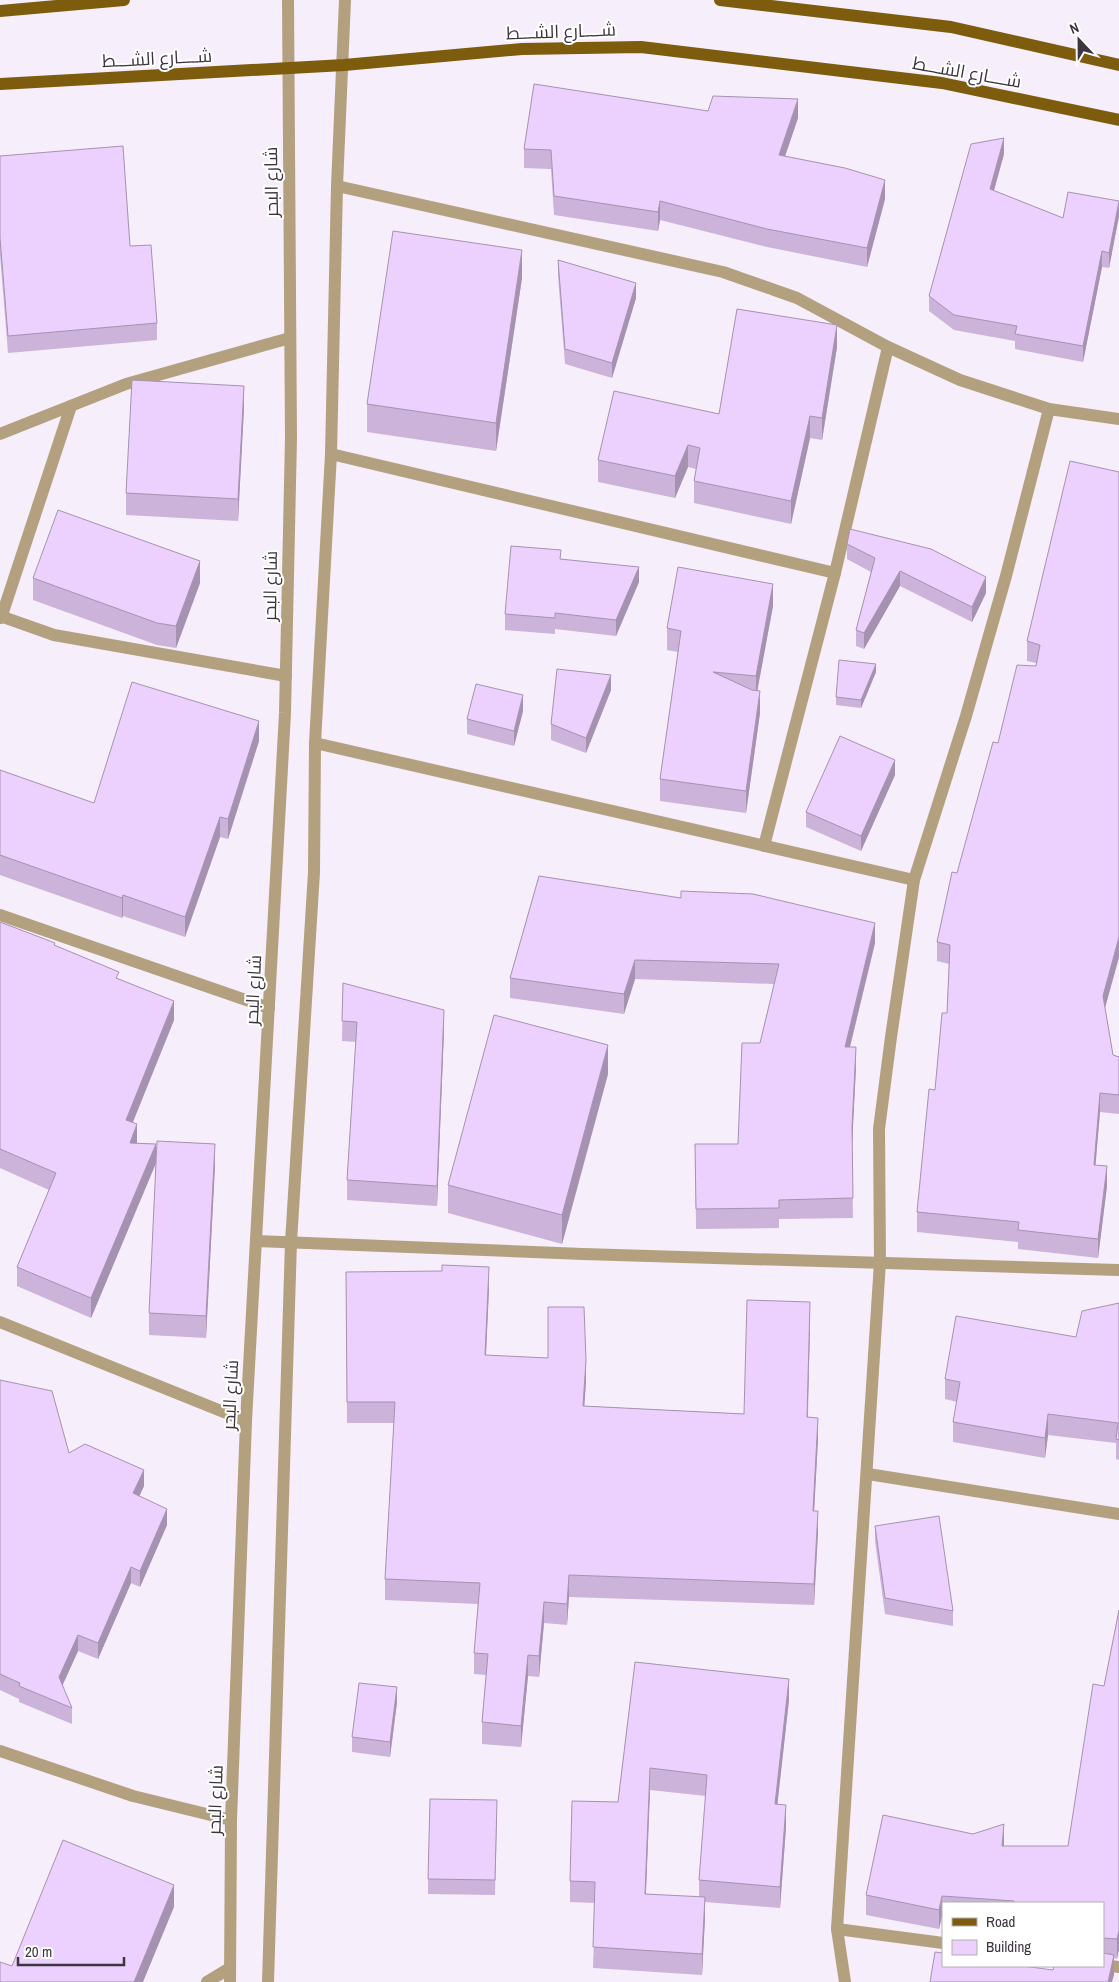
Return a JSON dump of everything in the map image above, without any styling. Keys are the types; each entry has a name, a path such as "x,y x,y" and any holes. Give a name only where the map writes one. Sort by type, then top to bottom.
{"main road":[{"path":"0,11 124,0"},
{"path":"720,0 951,28 1119,65"},
{"name":"شــــارع الشـــط","path":"0,84 344,65 522,49 641,47 942,83 1119,120"}],"street":[{"name":"شارع البحر","path":"230,1982 231,1820 246,1421 286,676 291,448 288,0"},
{"path":"268,1982 291,1242 314,872 315,743 331,454 337,186 344,65 345,0"},
{"path":"337,186 723,272 797,298 888,347 960,380 1049,409 1119,419"},
{"path":"0,434 126,384 290,338"},
{"path":"764,846 835,573 888,347"},
{"path":"71,406 1,617 54,635 286,676"},
{"path":"845,1982 838,1928 842,1836 868,1474 880,1262 879,1129 914,880 966,716 1001,594 1049,409"},
{"path":"331,454 835,573"},
{"path":"315,743 914,880"},
{"path":"0,914 269,1008"},
{"path":"256,1241 1119,1270"},
{"path":"0,1322 246,1421"},
{"path":"868,1474 1119,1514"},
{"path":"0,1751 133,1796 231,1820"},
{"path":"838,1928 942,1943"},
{"path":"1104,1965 1119,1967"},
{"path":"207,1982 230,1968"}],"building":[{"path":"534,84 708,111 713,96 798,99 779,155 845,168 885,180 867,248 767,229 660,201 658,212 554,196 551,150 524,149"},
{"path":"1004,138 990,189 1063,218 1068,192 1119,201 1109,253 1102,251 1083,346 1015,334 1017,326 954,315 929,296 971,144"},
{"path":"123,146 130,246 151,245 157,323 8,336 0,238 0,156"},
{"path":"393,231 522,250 496,423 367,404"},
{"path":"558,260 636,283 612,363 565,349"},
{"path":"737,309 837,325 822,418 810,416 791,501 694,481 700,448 688,445 675,476 598,460 614,391 719,414"},
{"path":"132,380 244,386 238,499 126,493"},
{"path":"1070,461 1119,472 1119,937 1103,996 1113,1055 1119,1057 1119,1095 1100,1093 1094,1165 1107,1166 1098,1239 1018,1230 1019,1222 917,1212 929,1089 935,1090 942,1013 947,1013 950,945 937,942 952,872 957,873 993,742 998,743 1017,665 1036,666 1040,645 1027,641"},
{"path":"58,510 200,561 176,626 157,623 33,578"},
{"path":"850,529 931,549 986,577 972,607 900,571 864,633 856,630 875,558 847,544"},
{"path":"511,546 561,550 560,559 639,567 616,620 555,613 555,618 505,614"},
{"path":"678,567 773,584 756,676 713,672 752,690 760,691 746,791 660,779 681,631 667,628"},
{"path":"839,660 876,664 861,700 836,697"},
{"path":"557,669 611,675 586,738 551,724"},
{"path":"132,682 259,721 228,819 220,817 185,917 123,895 122,898 0,855 0,770 94,803"},
{"path":"476,684 523,695 514,731 467,719"},
{"path":"840,736 895,760 861,836 806,812"},
{"path":"539,876 681,898 681,891 753,894 875,923 845,1047 856,1047 852,1127 853,1198 779,1200 779,1208 696,1209 695,1144 738,1144 742,1043 760,1043 779,964 635,960 624,994 510,978"},
{"path":"0,922 55,943 54,945 119,972 116,978 174,1001 126,1120 137,1124 130,1143 156,1144 91,1298 17,1267 56,1173 0,1149"},
{"path":"343,983 444,1010 437,1186 347,1180 357,1022 342,1021"},
{"path":"494,1015 608,1045 562,1215 448,1185"},
{"path":"157,1141 215,1144 206,1316 149,1313"},
{"path":"442,1265 489,1267 485,1355 548,1358 548,1307 584,1307 586,1360 583,1406 744,1414 747,1300 810,1302 807,1417 818,1418 813,1511 818,1511 814,1584 569,1575 567,1604 544,1602 539,1656 528,1655 521,1726 482,1722 488,1654 474,1653 480,1583 385,1579 395,1402 347,1402 346,1272 442,1271"},
{"path":"1119,1303 1119,1440 1116,1439 1118,1423 1048,1414 1045,1438 953,1422 960,1382 945,1379 956,1316 1076,1337 1082,1311"},
{"path":"0,1380 52,1391 69,1453 85,1444 144,1470 133,1493 167,1509 140,1571 131,1567 98,1643 78,1635 59,1677 72,1708 19,1686 20,1683 0,1674"},
{"path":"939,1516 953,1611 885,1598 875,1526"},
{"path":"1119,1610 1119,1930 1117,1939 1104,1938 1104,1902 1014,1902 942,1896 939,1910 866,1895 883,1815 973,1834 1004,1824 1002,1846 1068,1846 1093,1684 1104,1686"},
{"path":"635,1662 789,1679 775,1804 786,1805 780,1887 699,1880 707,1775 650,1768 645,1894 705,1897 702,1954 593,1947 595,1882 570,1881 572,1801 618,1802"},
{"path":"359,1683 397,1687 390,1742 352,1737"},
{"path":"430,1799 497,1800 495,1880 428,1879"},
{"path":"63,1840 174,1885 134,1982 0,1982 0,1962 12,1966"},
{"path":"935,1952 942,1953 942,1967 1030,1967 1053,1970 1054,1967 1104,1967 1104,1953 1114,1955 1108,1982 930,1982"}]}
